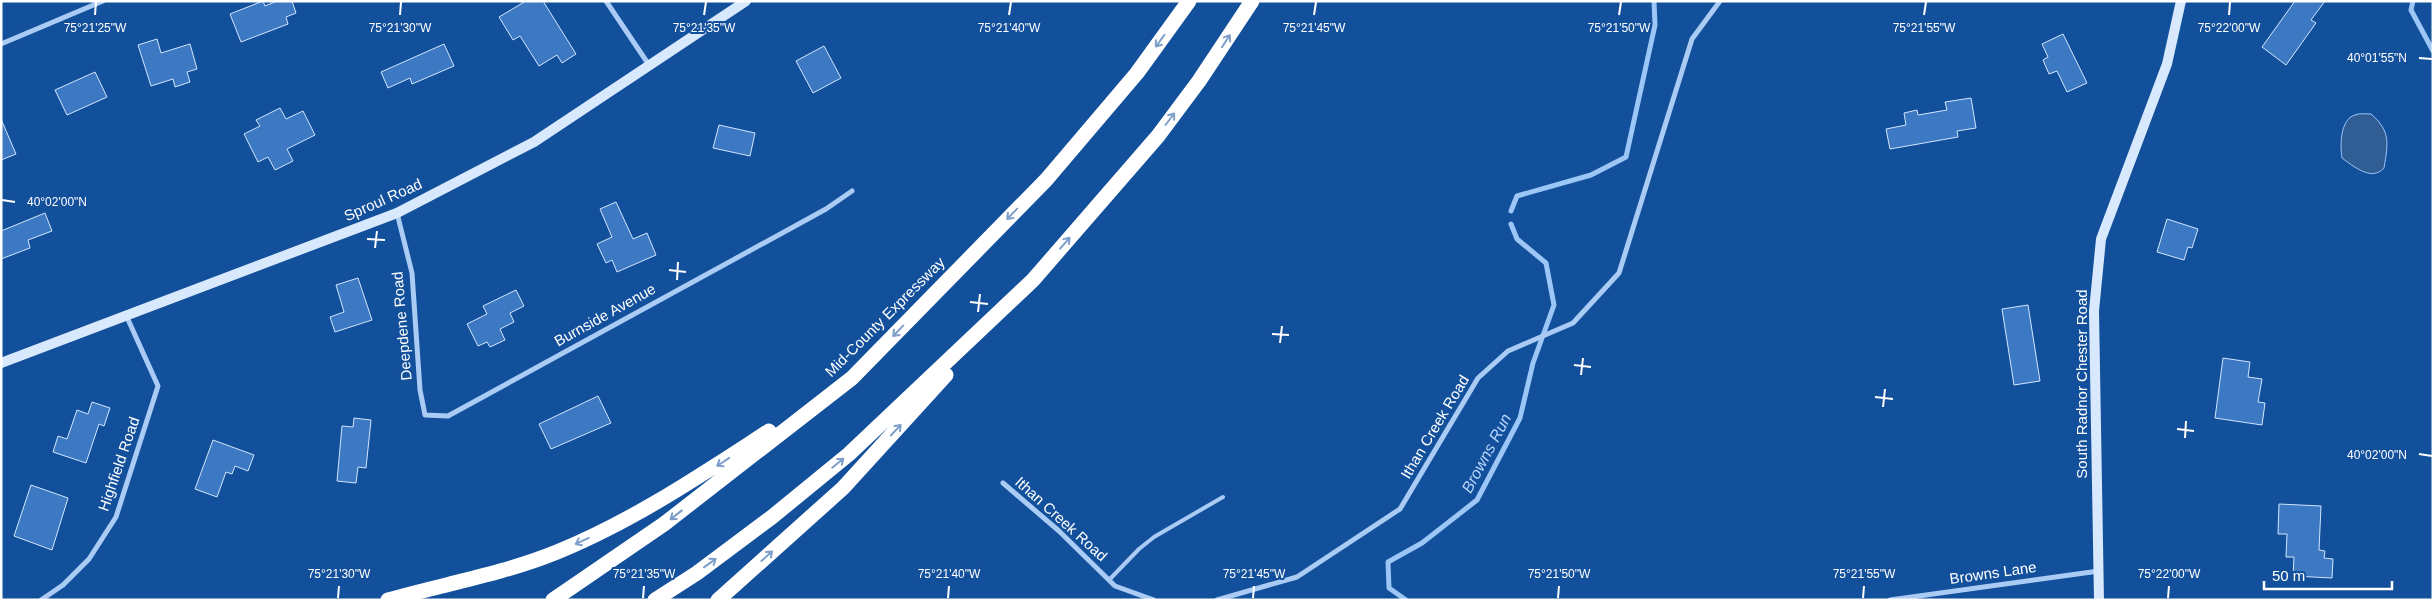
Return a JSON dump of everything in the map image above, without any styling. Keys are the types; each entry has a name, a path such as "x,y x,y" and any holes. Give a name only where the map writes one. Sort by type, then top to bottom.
{"highway":[{"name":"Mid-County Expressway","path":"553,600 664,524 852,378 1046,180 1137,73 1189,1"},
{"path":"718,600 843,488 1033,280 1158,136 1199,81 1252,1"},
{"path":"655,600 697,573 772,517 849,454 1033,280"},
{"path":"388,600 525,563 582,541 698,479 852,378"}],"main road":[{"name":"Sproul Road","path":"1,362 398,213 534,142 746,1"},
{"name":"South Radnor Chester Road","path":"2099,600 2094,310 2100,239 2167,64 2181,1"}],"street":[{"path":"1,44 103,1"},
{"path":"606,1 649,65"},
{"name":"Ithan Creek Road","path":"1217,600 1230,598 1297,577 1400,509 1478,378 1508,351 1573,323 1619,273 1692,39 1720,1"},
{"name":"Burnside Avenue","path":"448,416 826,209 852,191"},
{"name":"Deepdene Road","path":"398,213 412,273 420,390 425,415 448,416"},
{"name":"Highfield Road","path":"41,600 63,585 89,558 116,516 158,386 126,315"},
{"name":"Ithan Creek Road","path":"1003,483 1058,531 1115,586 1154,600"},
{"name":"Browns Lane","path":"1890,600 2100,571"}],"lane":[{"path":"1109,580 1154,536 1223,497"}],"water":[{"path":"2357,114 2371,114 2382,126 2387,138 2387,145 2384,168 2379,172 2368,173 2342,158 2341,140 2346,122 2350,118"}],"building":[{"path":"263,1 265,6 277,1 292,1 296,13 286,17 288,24 241,42 230,14"},
{"path":"526,1 543,1 576,54 562,63 557,55 539,66 520,36 513,40 499,17"},
{"path":"2295,1 2325,1 2311,20 2316,23 2286,65 2262,47"},
{"path":"2063,34 2087,83 2067,92 2057,71 2049,74 2043,60 2048,57 2042,44"},
{"path":"157,39 161,53 190,44 197,69 187,72 190,82 175,87 173,79 151,86 138,45"},
{"path":"444,44 454,66 412,84 410,78 388,88 381,72"},
{"path":"824,46 841,78 813,93 796,61"},
{"path":"95,72 107,97 67,115 55,90"},
{"path":"1971,98 1976,128 1957,131 1958,137 1890,149 1886,129 1906,125 1904,113 1917,110 1918,115 1947,110 1945,102"},
{"path":"280,108 286,119 303,111 315,135 287,149 293,161 275,170 268,157 258,162 244,134 260,126 256,120"},
{"path":"1,119 16,154 1,160"},
{"path":"719,125 755,133 750,156 713,148"},
{"path":"616,202 633,239 647,233 656,255 617,272 612,260 606,263 597,244 612,237 600,209"},
{"path":"45,213 52,231 28,240 30,248 1,259 1,231"},
{"path":"2167,219 2198,229 2192,248 2188,247 2184,260 2157,252"},
{"path":"358,278 372,320 335,332 330,317 344,312 336,285"},
{"path":"516,290 524,306 510,313 514,322 500,329 505,340 490,347 487,342 478,346 467,324 487,314 483,306"},
{"path":"2028,305 2040,381 2014,385 2002,309"},
{"path":"2223,358 2250,362 2248,377 2262,379 2258,402 2265,403 2262,425 2215,418"},
{"path":"598,396 611,423 551,449 539,424"},
{"path":"92,402 110,408 104,426 99,424 86,463 53,452 58,436 67,439 77,410 88,414"},
{"path":"354,418 371,420 366,468 358,467 356,483 337,481 342,426 353,427"},
{"path":"213,440 254,455 248,471 235,466 232,474 226,472 217,497 195,489"},
{"path":"31,485 68,498 52,550 14,536"},
{"path":"2279,504 2321,506 2319,550 2325,551 2324,558 2333,559 2332,578 2293,576 2294,557 2286,557 2287,534 2278,534"}],"waterway":[{"name":"Browns Run","path":"1511,211 1517,196 1591,175 1626,157 1655,25 1654,1"},
{"path":"2413,1 2411,10 2433,51"},
{"name":"Browns Run","path":"1406,600 1389,588 1388,562 1422,543 1477,500 1520,418 1533,363 1554,305 1546,263 1517,239 1511,224"}]}
